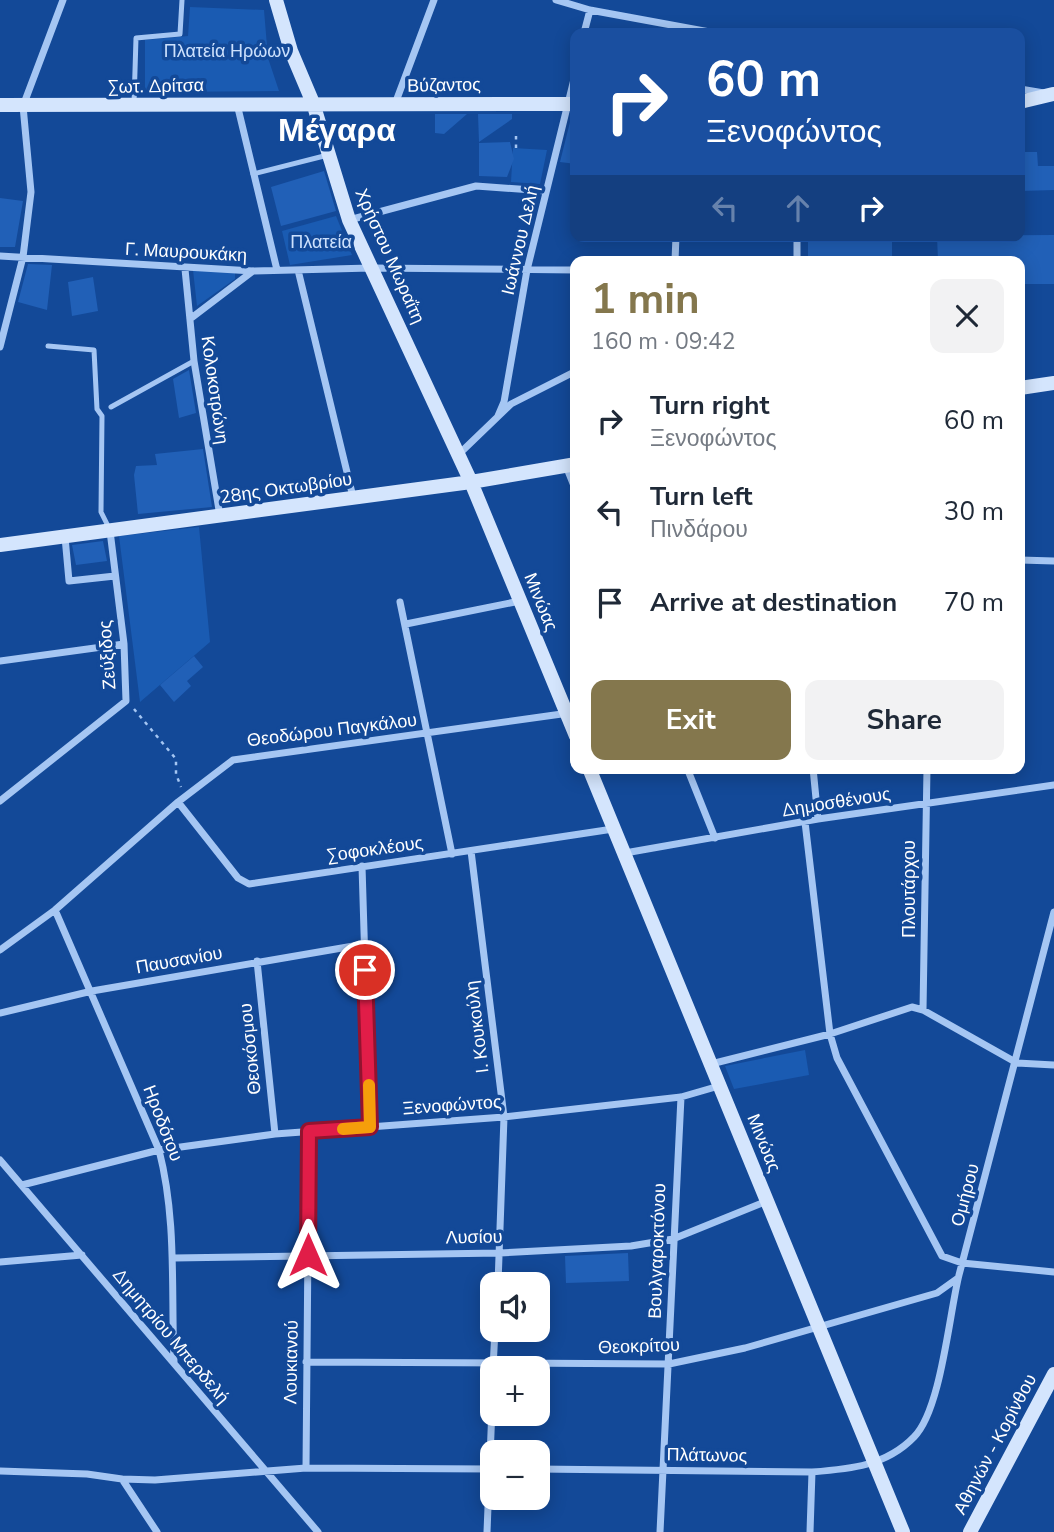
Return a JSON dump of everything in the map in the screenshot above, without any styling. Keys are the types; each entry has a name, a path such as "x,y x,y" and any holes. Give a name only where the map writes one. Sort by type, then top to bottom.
{"main road":[{"name":"Χρήστου Μωραΐτη","path":"276,0 291,51 313,103 349,220 471,482"},
{"path":"1025,101 1054,94"},
{"name":"Σωτ. Δρίτσα","path":"0,104 134,106 313,103"},
{"name":"Βύζαντος","path":"313,103 570,104"},
{"path":"1025,387 1054,383"},
{"name":"28ης Οκτωβρίου","path":"0,545 471,482 570,465"},
{"name":"Μινώας","path":"471,482 520,601 570,710"},
{"name":"Μινώας","path":"591,774 904,1532"},
{"name":"Αθηνών - Κορίνθου","path":"970,1532 1054,1374"}],"street":[{"path":"0,347 23,257 31,192 23,106 63,0"},
{"path":"395,104 434,0"},
{"path":"556,0 590,10 688,28"},
{"path":"585,28 590,10"},
{"path":"1025,90 1054,94"},
{"path":"237,103 277,270"},
{"name":"Ιωάννου Δελή","path":"498,416 505,402 527,270 546,191 570,111"},
{"path":"349,220 476,186 546,191"},
{"name":"Γ. Μαυρουκάκη","path":"0,256 253,271 371,268 570,270"},
{"name":"Κολοκοτρώνη","path":"185,269 194,361 220,516"},
{"path":"298,270 354,498"},
{"path":"190,319 253,271"},
{"path":"458,455 511,404 570,374"},
{"name":"Ζεύξιδος","path":"0,801 126,701 124,644 110,531"},
{"path":"65,537 69,581 116,576"},
{"path":"1025,560 1054,561"},
{"path":"406,624 520,601"},
{"path":"400,603 430,734 452,854"},
{"path":"0,661 124,644"},
{"name":"Θεοδώρου Παγκάλου","path":"0,950 55,910 229,762 240,758 570,714"},
{"path":"689,774 715,838"},
{"path":"814,774 818,819"},
{"name":"Πλουτάρχου","path":"923,1010 926,774"},
{"name":"Δημοσθένους","path":"624,853 818,819 1054,785"},
{"name":"Σοφοκλέους","path":"182,800 242,882 249,884 614,829"},
{"path":"805,822 830,1034 837,1058 942,1256 962,1263 1054,1272"},
{"name":"Ι. Κουκούλη","path":"471,851 503,1117 499,1272"},
{"path":"362,866 370,1127"},
{"name":"Ηροδότου","path":"55,910 159,1150 167,1181 174,1258 174,1363"},
{"name":"Ομήρου","path":"875,1464 914,1437 929,1416 958,1278 1017,1063 1054,912"},
{"name":"Παυσανίου","path":"0,1013 92,991 365,944"},
{"name":"Θεοκόσμου","path":"257,961 275,1134"},
{"path":"710,1063 830,1034 904,1009 923,1010 1017,1063 1054,1065"},
{"name":"Ξενοφώντος","path":"22,1185 159,1150 275,1134 503,1117 681,1097 720,1086"},
{"name":"Βουλγαροκτόνου","path":"660,1532 681,1097"},
{"name":"Λουκιανού","path":"306,1468 309,1131"},
{"name":"Δημητρίου Μπερδελή","path":"0,1160 318,1532"},
{"name":"Λυσίου","path":"174,1258 500,1253 631,1246 673,1239 767,1201"},
{"path":"0,1262 82,1255"},
{"name":"Θεοκρίτου","path":"550,1365 669,1364 745,1348 937,1293 958,1278"},
{"name":"Θεοκρίτου","path":"306,1362 480,1365"},
{"name":"Πλάτωνος","path":"550,1469 812,1472 875,1464"},
{"path":"0,1472 87,1474 155,1480 306,1468 480,1469"},
{"path":"810,1532 812,1472"},
{"path":"122,1479 157,1532"},
{"path":"487,1532 488,1510"}],"lane":[{"path":"134,106 136,38 180,34 182,0"},
{"path":"253,174 328,155"},
{"path":"48,346 94,351 97,409 102,416 101,512 110,531"},
{"path":"111,407 194,361"}],"path":[{"path":"516,136 516,148"},
{"path":"126,701 176,759 176,774 182,800"}],"green space":[{"name":"Πλατεία Ηρώων","path":"190,7 264,10 268,58 279,91 145,92 145,40 188,36"},
{"path":"513,148 547,150 540,184 511,182"},
{"name":"Πλατεία","path":"336,216 352,255 290,265 282,231"},
{"path":"193,270 235,272 235,279 197,306"},
{"path":"199,527 210,642 140,702 119,536"},
{"path":"805,1050 809,1075 734,1089 725,1066"}],"building":[{"path":"435,114 467,114 444,134 435,133"},
{"path":"478,114 512,114 512,119 479,142"},
{"path":"570,122 570,163 560,162"},
{"path":"510,142 514,159 507,177 479,176 479,143"},
{"path":"1025,152 1037,152 1038,166 1054,166 1054,190 1025,191"},
{"path":"324,171 336,211 281,226 271,187"},
{"path":"0,198 23,201 15,247 0,247"},
{"path":"1025,235 1054,235 1054,284 1025,284 1025,256 938,256 937,242 1025,242"},
{"path":"808,242 892,242 892,256 808,256"},
{"path":"28,264 52,265 47,310 18,302"},
{"path":"93,277 98,311 72,316 68,282"},
{"path":"189,370 196,413 179,418 173,379"},
{"path":"203,449 212,507 138,514 134,475 136,466 157,465 155,454"},
{"path":"103,541 107,561 76,565 72,545"},
{"path":"194,656 203,667 187,681 191,686 174,702 160,685"},
{"path":"628,1253 629,1281 566,1283 565,1256"}],"slow traffic":[{"path":"343,1129 370,1127 369,1085"}],"district":[{"name":"Μέγαρα","path":"337,130"}],"route":[{"path":"308,1255 309,1131 370,1127 365,970"}]}
